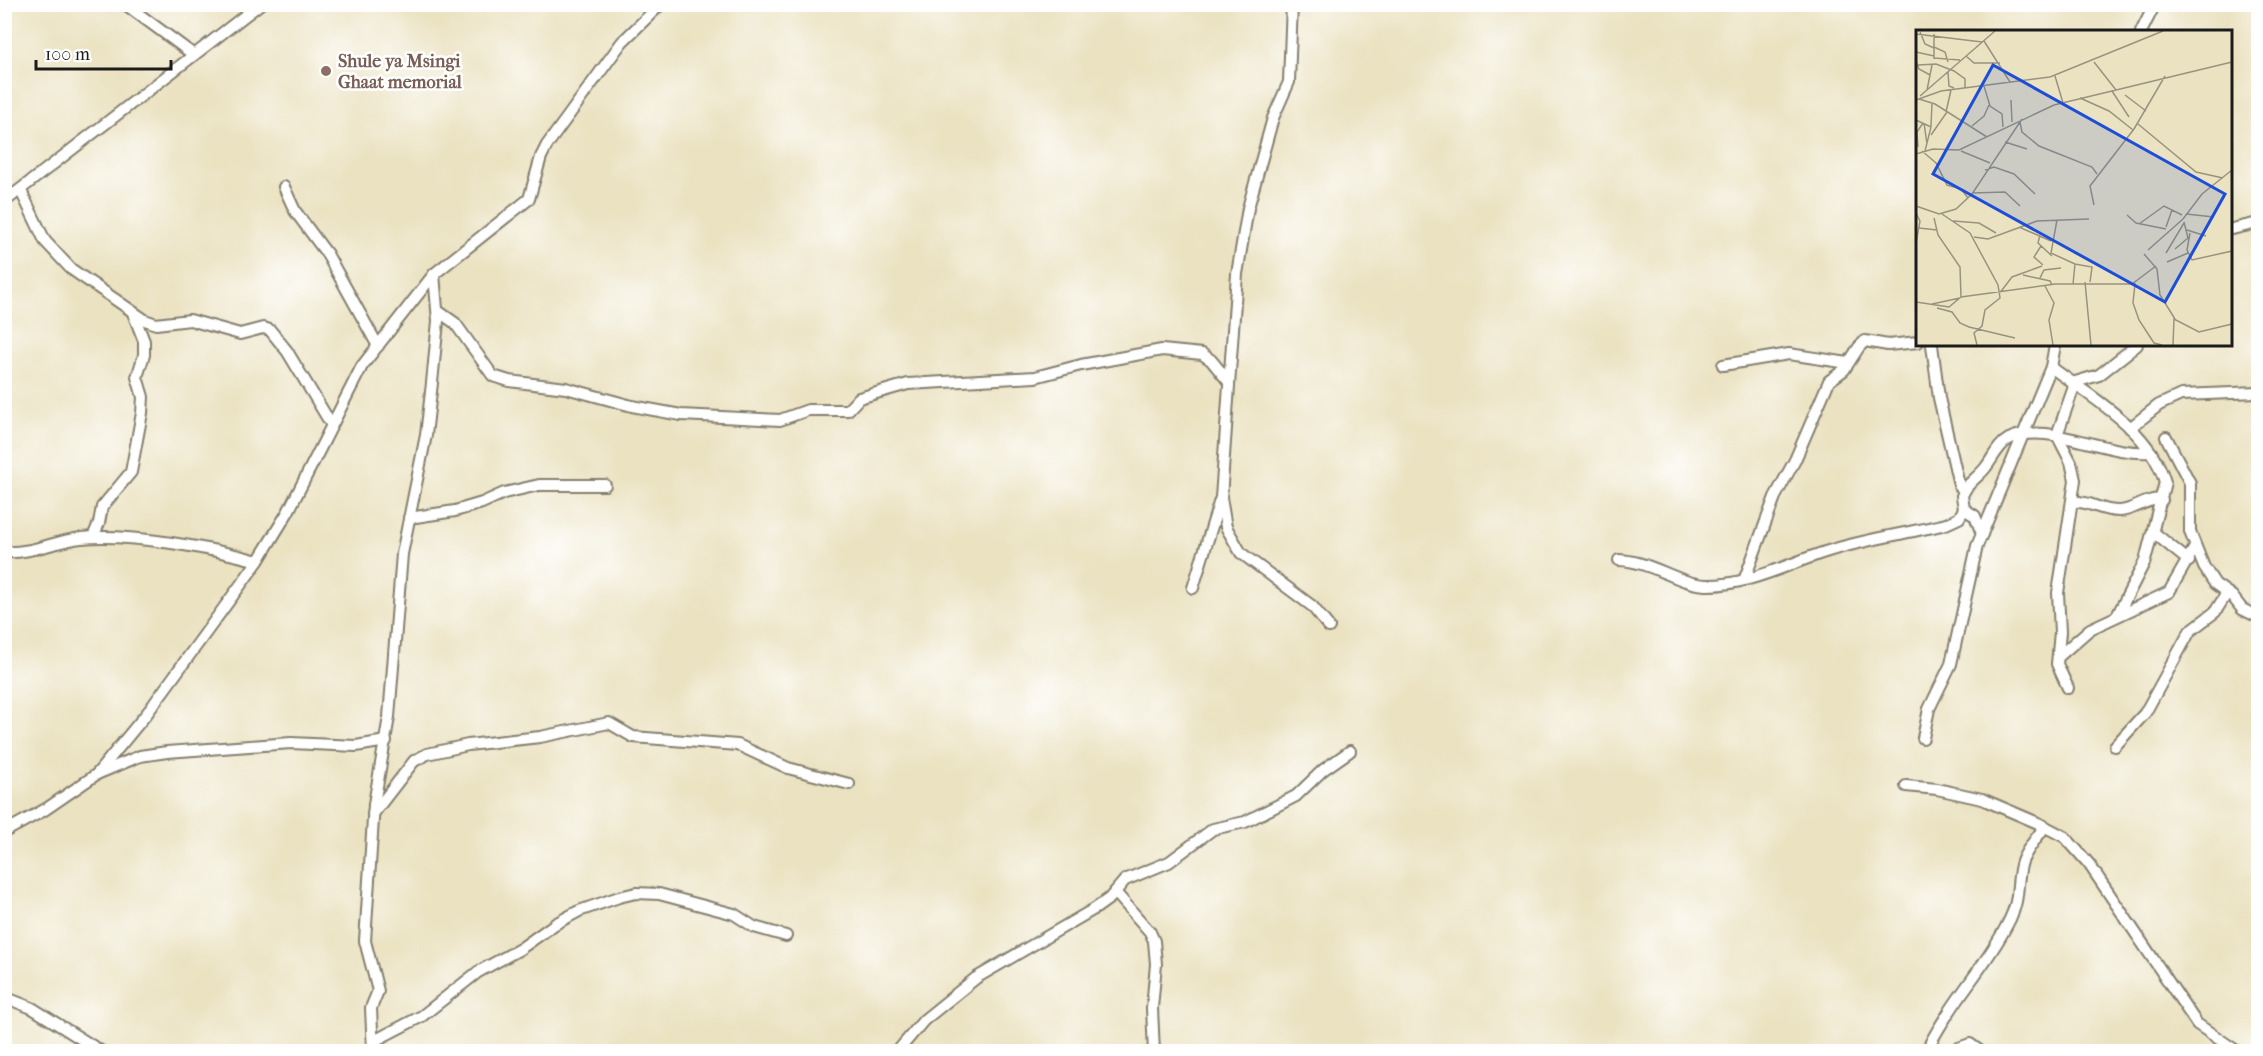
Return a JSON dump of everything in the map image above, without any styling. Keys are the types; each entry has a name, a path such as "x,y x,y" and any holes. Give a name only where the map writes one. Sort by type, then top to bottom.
{"street":[{"path":"125,4 194,55"},
{"path":"4,202 260,4"},
{"path":"4,832 76,790 97,774 148,712 258,561 288,512 362,366 434,274 529,199 541,157 547,145 622,42 661,4"},
{"path":"1193,588 1221,498 1236,282 1248,208 1273,118 1289,82 1292,4"},
{"path":"2142,30 2155,4"},
{"path":"284,187 295,211 327,254 378,346"},
{"path":"21,191 45,241 70,269 133,313 154,324 190,320 225,332 248,333 263,328 270,330 287,351 331,424"},
{"path":"2233,229 2259,222"},
{"path":"434,274 438,311 426,435 402,554 386,741 373,814 365,941 378,991 371,1008 374,1046 422,1016 478,972 520,949 555,924 579,911 620,897 636,893 660,894 735,914 760,929 786,936"},
{"path":"438,311 455,323 494,376 509,381 566,388 632,406 681,415 780,420 808,410 848,410 859,398 908,384 1035,377 1081,365 1162,350 1202,354 1211,360 1229,382"},
{"path":"93,537 102,507 130,472 142,413 143,397 137,377 144,355 144,341 133,313"},
{"path":"1745,578 1775,497 1795,460 1829,381 1833,376 1843,372 1859,346 1867,341 1888,345 1916,342"},
{"path":"1932,346 1939,398 1959,485 1964,491"},
{"path":"1923,738 1929,710 1951,663 1982,534 2001,495 2021,435 2051,367 2055,346"},
{"path":"2074,383 2099,375 2136,346"},
{"path":"1723,364 1789,354 1848,363"},
{"path":"2051,367 2130,428 2151,452 2165,482 2143,568 2117,616"},
{"path":"2068,688 2058,668 2058,593 2073,502 2074,471 2057,435 2074,383"},
{"path":"2130,428 2159,405 2181,395 2259,392"},
{"path":"1618,560 1640,562 1704,585 1745,578 1851,545 1946,524 1959,518 1964,509 1962,501 1964,491 2004,443 2021,435 2057,435 2114,450 2151,452"},
{"path":"2166,436 2190,483 2188,521 2195,547 2209,577 2245,612 2259,617"},
{"path":"409,519 468,507 504,492 539,485 605,485"},
{"path":"1221,498 1226,527 1241,553 1312,606 1329,627"},
{"path":"2073,502 2083,501 2095,508 2121,511 2133,509 2154,499 2162,500"},
{"path":"1964,509 1975,516 1982,534"},
{"path":"2153,532 2189,561"},
{"path":"4,552 19,553 93,537 162,543 258,561"},
{"path":"2058,657 2090,629 2169,592 2189,561 2195,547"},
{"path":"2115,746 2145,713 2190,631 2215,612 2227,593"},
{"path":"373,814 414,762 427,754 468,745 546,736 609,723 633,737 738,745 788,768 849,784"},
{"path":"97,774 140,756 166,752 291,743 356,746 386,741"},
{"path":"897,1052 924,1020 976,978 1096,908 1125,880 1169,862 1213,829 1245,822 1296,796 1323,770 1350,752"},
{"path":"1906,786 1961,794 2045,826 2064,837 2089,864 2197,1024 2238,1052"},
{"path":"1936,1052 1931,1047 1932,1040 1967,984 1991,954 2011,917 2020,891 2021,863 2045,826"},
{"path":"1115,892 1150,932 1154,941 1156,964 1152,1008 1154,1052"},
{"path":"4,997 32,1008 102,1052"},
{"path":"1947,1052 1970,1044 1981,1052"}],"place":[{"name":"Shule ya Msingi Ghaat memorial","path":"326,71"}]}
